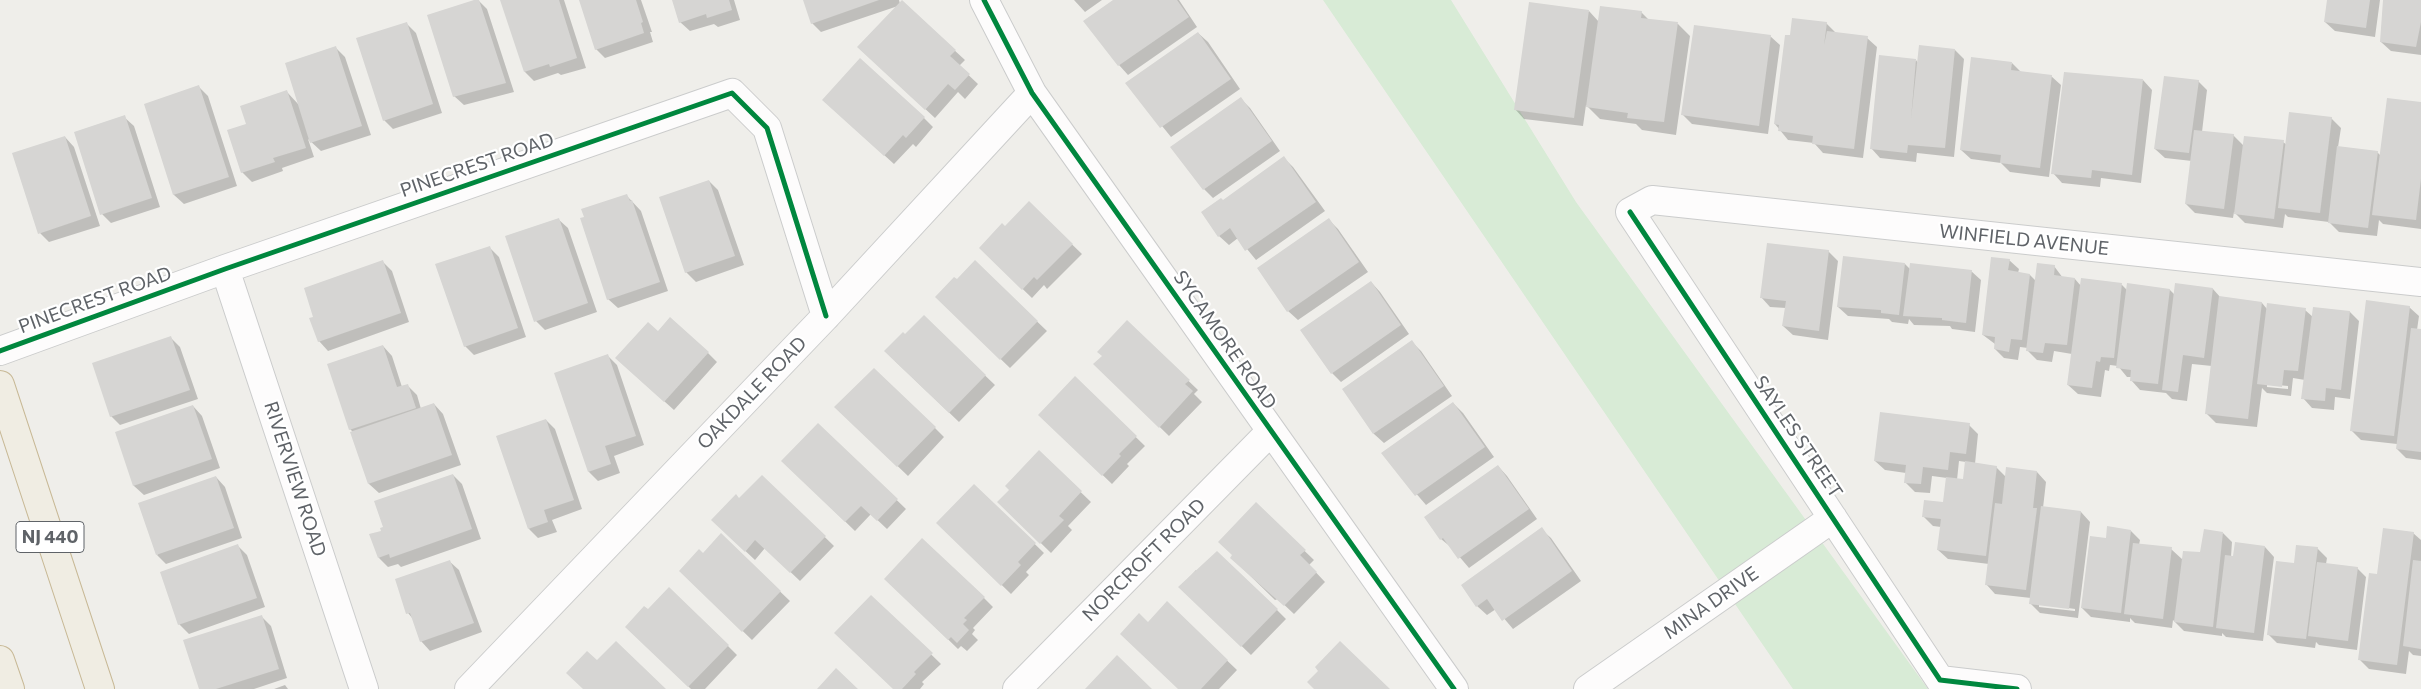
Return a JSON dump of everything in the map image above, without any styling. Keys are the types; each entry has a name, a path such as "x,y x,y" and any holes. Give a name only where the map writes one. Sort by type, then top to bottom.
{"highway":[{"name":"NJ 440","path":"0,385 100,689"},
{"path":"0,660 10,689"}],"street":[{"name":"SYCAMORE ROAD","path":"984,0 1032,93 1454,689"},
{"name":"PINECREST ROAD","path":"0,351 225,269 732,93 767,128 826,316"},
{"name":"OAKDALE ROAD","path":"469,689 826,316 1032,93"},
{"name":"WINFIELD AVENUE","path":"1630,212 1652,200 2421,282"},
{"name":"SAYLES STREET","path":"1630,212 1940,680 2017,689"},
{"name":"RIVERVIEW ROAD","path":"225,269 364,689"},
{"name":"NORCROFT ROAD","path":"1017,689 1271,430"},
{"name":"MINA DRIVE","path":"1588,689 1833,518"}],"green space":[{"path":"1323,0 1451,0 1576,202 1928,689 1793,689"}],"building":[{"path":"479,0 506,83 453,97 427,15"},
{"path":"500,0 559,0 577,58 550,67 549,64 524,72"},
{"path":"579,0 636,0 643,22 641,23 644,33 595,50"},
{"path":"672,0 729,0 732,10 707,18 706,14 679,23"},
{"path":"803,0 879,0 811,24"},
{"path":"902,0 956,50 950,56 970,74 955,90 948,84 925,110 857,47"},
{"path":"1113,0 1177,0 1189,17 1118,66 1083,21"},
{"path":"2327,0 2370,0 2366,28 2324,22"},
{"path":"2383,0 2421,0 2421,22 2416,47 2380,42"},
{"path":"1529,2 1589,10 1574,118 1514,110"},
{"path":"1600,6 1642,11 1641,18 1678,22 1664,122 1627,118 1628,113 1586,107"},
{"path":"1792,18 1827,22 1824,45 1827,31 1868,36 1854,149 1812,144 1813,136 1778,131 1779,125 1774,124 1785,35 1790,35"},
{"path":"407,22 433,104 383,121 356,38"},
{"path":"1694,25 1771,35 1759,126 1681,115"},
{"path":"1198,32 1231,79 1160,128 1125,83"},
{"path":"1919,45 1955,49 1945,148 1908,145 1907,153 1870,149 1879,55 1916,59 1911,119"},
{"path":"336,46 362,126 310,143 285,63"},
{"path":"1971,57 2012,62 2011,70 2052,75 2040,168 2000,163 2001,155 1960,150"},
{"path":"860,58 925,117 906,138 903,135 884,156 822,100"},
{"path":"2064,72 2143,79 2132,175 2092,170 2091,178 2051,174"},
{"path":"2164,76 2199,80 2189,153 2154,149"},
{"path":"199,85 229,177 173,195 144,104"},
{"path":"287,90 306,148 273,158 275,162 241,173 227,130 246,124 240,106"},
{"path":"1241,97 1272,141 1203,190 1170,147"},
{"path":"2387,98 2421,102 2421,179 2416,220 2372,215"},
{"path":"2289,112 2332,117 2320,213 2278,208"},
{"path":"125,115 152,198 100,215 74,132"},
{"path":"2194,130 2234,134 2224,209 2185,204"},
{"path":"65,136 91,216 38,234 12,153"},
{"path":"2244,136 2284,140 2274,219 2234,214"},
{"path":"2337,146 2378,151 2368,228 2328,223"},
{"path":"1284,156 1316,202 1245,251 1230,228 1218,237 1201,212 1221,198 1223,200"},
{"path":"709,180 735,256 685,273 659,197"},
{"path":"627,194 630,201 632,200 660,282 607,300 580,218 584,217 581,209"},
{"path":"1029,201 1073,244 1037,280 1034,277 1022,290 979,248 1002,223 1005,226"},
{"path":"559,218 588,303 534,322 505,236"},
{"path":"1329,218 1359,262 1287,312 1257,268"},
{"path":"1767,243 1829,250 1819,331 1782,326 1786,301 1760,298"},
{"path":"490,246 518,328 464,347 435,264"},
{"path":"1843,256 1905,263 1899,315 1881,313 1881,310 1837,307"},
{"path":"1991,257 2010,259 2008,270 2030,274 2022,340 2011,339 2009,352 1994,349 1995,337 1982,335"},
{"path":"383,260 401,313 318,342 309,318 313,317 304,288"},
{"path":"975,260 1038,321 1000,360 935,297 954,277 957,279"},
{"path":"1910,263 1972,270 1966,323 1942,320 1942,318 1903,316"},
{"path":"2037,263 2055,265 2054,275 2075,278 2067,345 2045,343 2043,353 2026,351"},
{"path":"2081,278 2122,283 2114,358 2101,357 2100,362 2096,361 2092,388 2067,385"},
{"path":"1371,281 1401,325 1331,374 1300,330"},
{"path":"2127,283 2170,289 2158,384 2130,381 2131,370 2116,368"},
{"path":"2175,283 2213,288 2204,358 2183,355 2178,392 2162,390"},
{"path":"2219,296 2262,302 2248,419 2205,414"},
{"path":"2366,300 2410,306 2394,436 2350,431"},
{"path":"2267,303 2306,308 2298,371 2284,370 2282,387 2257,384"},
{"path":"2313,307 2350,311 2341,390 2326,388 2325,401 2301,399"},
{"path":"924,315 986,375 949,413 884,351"},
{"path":"670,317 709,352 664,402 615,358 648,322 658,331"},
{"path":"1127,320 1190,380 1185,384 1193,391 1159,428 1093,364 1102,356 1097,352"},
{"path":"2411,328 2421,329 2421,452 2396,449"},
{"path":"171,336 190,390 110,417 92,363"},
{"path":"1412,340 1444,386 1373,434 1342,389"},
{"path":"383,345 397,387 408,384 416,408 349,430 327,364"},
{"path":"608,354 636,436 605,446 611,464 588,472 554,373"},
{"path":"874,368 936,427 897,467 834,407"},
{"path":"1075,376 1137,436 1119,454 1121,456 1102,476 1038,415"},
{"path":"1453,402 1485,447 1415,496 1381,453"},
{"path":"434,403 452,455 368,484 350,432"},
{"path":"193,405 212,459 133,486 115,432"},
{"path":"1880,412 1970,423 1966,454 1950,452 1948,470 1923,467 1921,484 1904,483 1906,465 1874,461"},
{"path":"546,419 574,500 544,510 548,522 528,529 496,436"},
{"path":"818,423 898,499 877,521 861,506 845,522 781,461"},
{"path":"1039,450 1082,491 1059,516 1064,520 1040,544 997,502 1009,490 1005,486"},
{"path":"1965,461 1997,466 1986,556 1937,550 1941,519 1922,517 1924,500 1943,502 1946,477 1963,479"},
{"path":"1498,465 1529,509 1458,559 1443,538 1440,540 1424,517"},
{"path":"2006,467 2037,471 2033,508 2037,508 2026,590 1985,585 1995,503 2002,504"},
{"path":"453,474 472,529 390,558 389,554 378,558 369,534 381,531 380,528 383,527 374,501"},
{"path":"762,475 826,536 790,573 755,540 745,552 711,520 736,494 739,498"},
{"path":"216,476 234,528 156,555 138,503"},
{"path":"974,484 1036,543 1018,562 1021,565 1001,586 936,523"},
{"path":"1256,502 1306,550 1300,555 1317,572 1284,606 1230,558 1232,555 1218,542"},
{"path":"2041,506 2081,511 2069,609 2029,604"},
{"path":"2107,526 2131,530 2121,613 2081,608 2090,536 2106,538"},
{"path":"1542,527 1572,571 1502,621 1487,599 1476,607 1461,585"},
{"path":"2383,528 2414,532 2397,665 2358,660 2369,573 2377,574"},
{"path":"2204,529 2223,532 2213,627 2174,622 2183,551 2200,552"},
{"path":"721,533 781,591 742,632 679,571 699,549 703,553"},
{"path":"922,538 985,597 964,618 967,620 963,624 969,630 957,643 951,637 948,640 884,579"},
{"path":"2235,542 2265,546 2254,633 2216,628 2225,555 2233,556"},
{"path":"2133,543 2172,547 2163,619 2124,614"},
{"path":"238,544 257,598 178,625 160,572"},
{"path":"2296,545 2318,547 2306,639 2267,635 2276,561 2294,563"},
{"path":"1217,551 1278,609 1241,647 1178,587"},
{"path":"450,560 474,623 420,642 410,613 406,614 395,579"},
{"path":"2413,560 2421,561 2421,649 2403,646"},
{"path":"2317,562 2358,567 2348,641 2308,636"},
{"path":"669,587 729,645 688,687 625,627 644,606 648,609"},
{"path":"871,595 933,653 914,672 916,674 902,689 893,689 834,633"},
{"path":"1167,601 1228,660 1201,689 1178,689 1120,634 1139,613 1148,622"},
{"path":"262,615 279,669 216,689 199,689 183,640"},
{"path":"616,641 666,689 583,689 566,673 587,651 597,660"},
{"path":"1340,641 1390,689 1314,689 1307,682 1318,671 1315,667"},
{"path":"1117,655 1152,689 1085,689"},
{"path":"836,668 858,689 817,689"}],"cycle path":[{"path":"984,0 1032,93 1454,689"},
{"path":"0,351 225,269 732,93 767,128 826,316"},
{"path":"1630,212 1940,680 2017,689"}]}
